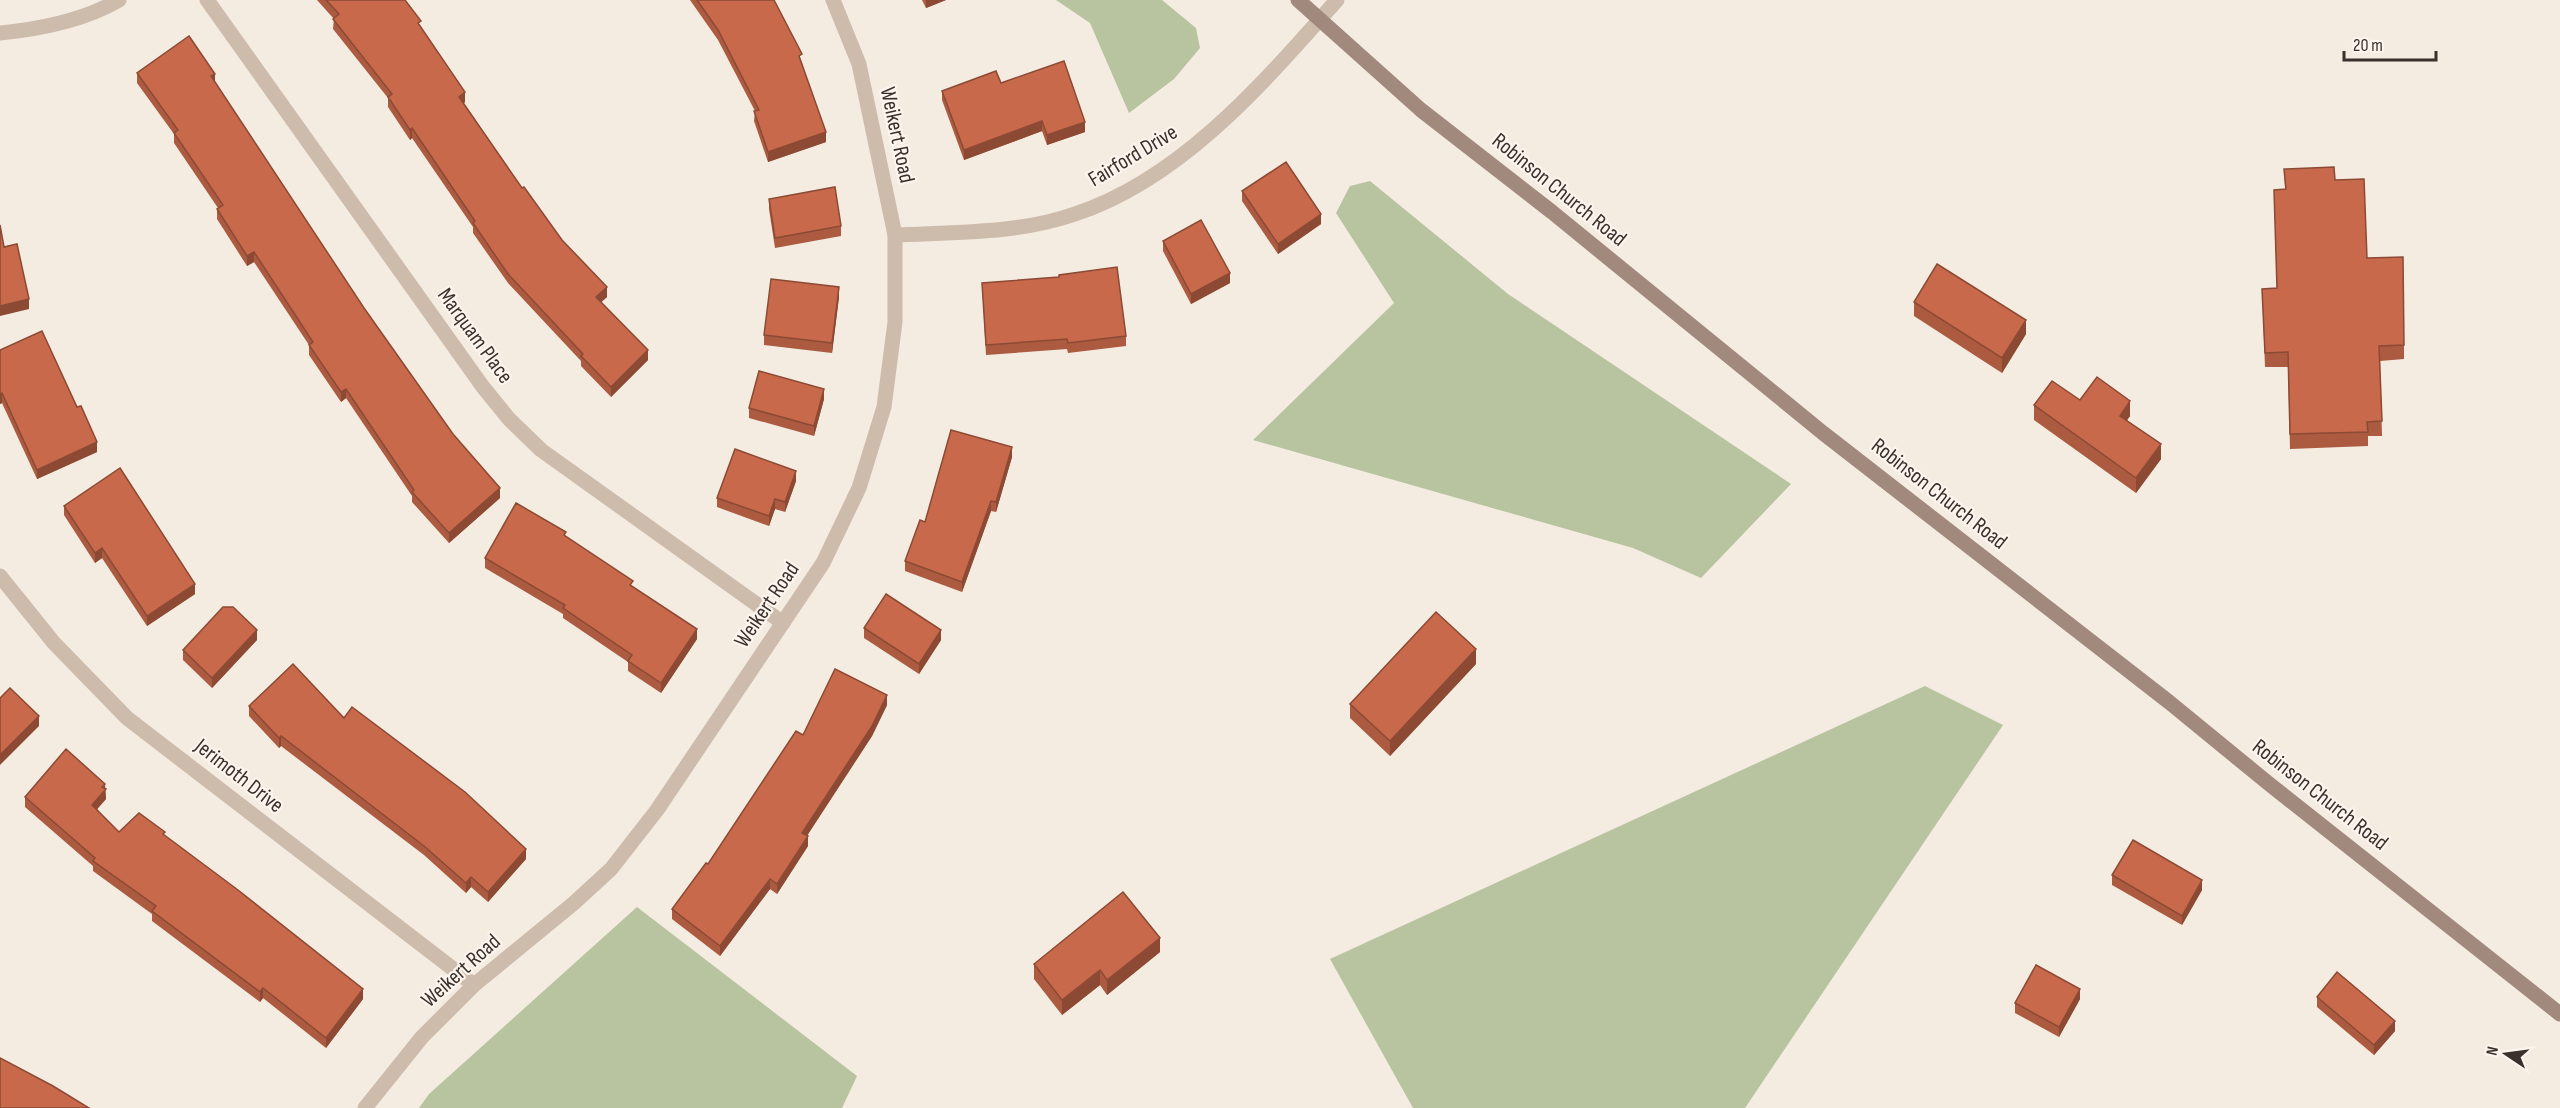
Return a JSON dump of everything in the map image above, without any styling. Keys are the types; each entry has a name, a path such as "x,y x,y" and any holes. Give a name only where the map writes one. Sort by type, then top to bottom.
{"street":[{"path":"0,33 36,29 101,11 119,0"},
{"name":"Marquam Place","path":"207,0 483,387 509,418 541,450 783,623"},
{"name":"Weikert Road","path":"365,1108 422,1037 474,985 574,903 611,869 657,810 823,563 859,488 884,407 895,322 895,235 859,64 833,0"},
{"name":"Robinson Church Road","path":"1298,0 1421,110 1552,212 1823,433 2151,688 2560,1014"},
{"name":"Fairford Drive","path":"895,235 983,231 1026,225 1075,215 1117,196 1195,146 1257,88 1337,0"},
{"name":"Jerimoth Drive","path":"0,576 54,643 127,718 474,985"}],"green space":[{"path":"1056,0 1162,0 1196,28 1200,48 1174,79 1129,113 1090,23"},
{"path":"1370,181 1508,294 1791,484 1701,578 1633,548 1253,440 1394,303 1336,213 1350,186"},
{"path":"1925,686 2003,725 1745,1108 1413,1108 1330,959"},
{"path":"637,907 857,1076 842,1108 419,1108 429,1094"}],"building":[{"path":"326,0 405,0 421,21 418,23 465,92 459,97 522,188 524,187 562,240 607,287 596,297 648,350 611,387 508,274 412,128 410,130 388,97 392,94 333,19 339,14"},
{"path":"697,0 774,0 802,54 799,56 826,132 768,152 754,111 759,110 718,30"},
{"path":"189,36 215,74 211,76 364,308 453,434 500,488 449,533 412,492 414,490 346,389 341,392 309,345 313,342 254,252 247,256 217,209 223,205 174,133 178,130 137,73"},
{"path":"1064,61 1085,122 1047,135 1042,121 964,150 942,91 996,71 1001,83"},
{"path":"1286,162 1321,214 1278,244 1242,191"},
{"path":"2334,167 2335,180 2364,179 2367,258 2403,257 2404,345 2379,346 2382,421 2367,422 2368,432 2290,434 2288,352 2265,353 2262,289 2277,288 2274,190 2286,189 2284,169"},
{"path":"835,187 841,226 775,238 769,199"},
{"path":"1201,220 1230,273 1191,294 1163,241"},
{"path":"0,225 4,247 17,244 29,299 0,306"},
{"path":"1937,264 2026,320 2002,358 1914,302"},
{"path":"1117,267 1126,336 1068,343 1067,339 986,345 982,283 1059,277 1059,275"},
{"path":"771,279 839,287 832,343 764,335"},
{"path":"42,331 77,407 81,406 97,442 37,470 2,393 0,394 0,350"},
{"path":"759,371 824,389 814,426 749,408"},
{"path":"2097,377 2130,401 2120,416 2161,444 2136,478 2034,405 2052,381 2080,400"},
{"path":"951,430 1012,447 996,502 991,501 962,582 905,561 920,520 925,522"},
{"path":"735,449 796,471 785,502 775,499 769,516 717,498"},
{"path":"120,468 195,584 147,616 102,548 95,553 64,506"},
{"path":"516,503 566,532 564,535 633,581 630,585 697,629 661,683 628,661 632,655 563,608 565,605 485,558"},
{"path":"886,594 941,630 919,664 864,628"},
{"path":"223,607 233,607 257,630 212,678 183,650"},
{"path":"1436,612 1476,649 1390,741 1350,704"},
{"path":"293,664 344,718 352,707 465,792 526,849 488,892 471,877 466,883 424,846 281,736 279,738 249,706"},
{"path":"835,669 887,695 872,726 802,833 808,836 777,884 770,879 720,946 672,909 706,863 708,864 796,731 803,735"},
{"path":"10,688 39,716 0,755 0,698"},
{"path":"66,749 105,784 102,787 106,789 92,805 119,832 139,813 363,989 326,1038 263,988 260,992 152,911 156,906 93,861 95,858 25,797"},
{"path":"2133,840 2202,880 2182,916 2112,875"},
{"path":"1123,892 1160,938 1107,980 1100,970 1062,1000 1034,964"},
{"path":"2036,965 2080,989 2059,1027 2015,1003"},
{"path":"2337,972 2395,1021 2374,1045 2317,997"},
{"path":"0,1058 53,1086 89,1108 0,1108"}]}
